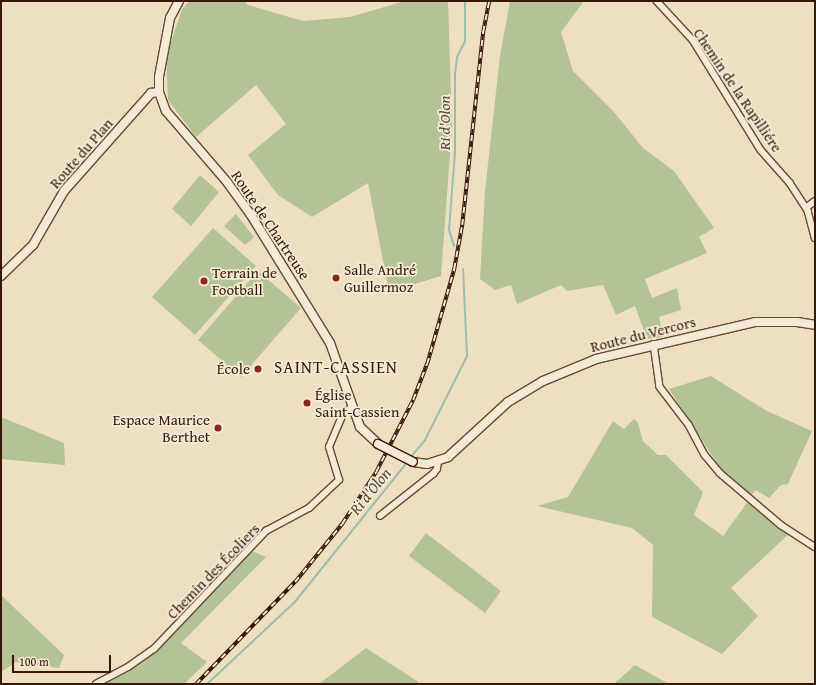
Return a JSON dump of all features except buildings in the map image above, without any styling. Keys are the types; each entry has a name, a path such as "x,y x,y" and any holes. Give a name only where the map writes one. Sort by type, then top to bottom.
{"main road":[{"name":"Route de Chartreuse","path":"179,1 170,18 162,48 159,92 166,111 227,182 291,278 330,343 360,427 378,444 413,462 438,462"},
{"name":"Route du Plan","path":"1,276 33,245 64,191 151,93 159,92"},
{"name":"Route du Vercors","path":"438,462 448,457 508,402 543,381 596,359 654,344 755,322 815,325"}],"street":[{"name":"Chemin de la Rapilliére","path":"657,1 693,40 761,150 790,183 806,208 814,227 815,238"},
{"path":"806,208 815,201"},
{"path":"654,344 660,387 689,425 705,455 720,473 781,525 815,547"},
{"name":"Chemin des Écoliers","path":"96,684 128,667 154,649 266,532 309,508 339,480 329,447 343,414 352,407"},
{"path":"380,516 433,474 437,469 438,462"}],"green space":[{"path":"190,1 244,1 248,5 303,21 350,17 405,1 448,1 452,127 441,276 389,292 368,183 312,217 278,195 248,155 286,124 256,85 196,137 168,100 166,57 182,9"},
{"path":"510,1 584,1 561,32 573,71 614,112 643,148 674,171 714,228 699,237 707,253 645,279 652,298 677,288 681,310 659,317 663,337 647,339 635,306 616,315 603,285 567,291 561,285 517,304 511,285 495,290 480,279 485,191 500,56"},
{"path":"200,175 219,192 191,226 172,209"},
{"path":"236,214 254,237 245,245 224,226"},
{"name":"Terrain de Football","path":"213,228 256,266 195,335 152,297"},
{"name":"Terrain de Football","path":"258,271 301,308 241,377 198,340"},
{"path":"711,376 767,411 812,431 788,484 781,485 769,498 756,490 751,495 722,471 669,389"},
{"path":"1,417 64,443 65,465 1,459"},
{"path":"634,419 638,423 643,441 658,455 666,455 703,492 694,515 723,536 749,500 790,533 731,588 758,616 722,654 652,617 653,545 632,528 537,506 568,497 613,421 624,429"},
{"path":"426,533 501,591 485,613 409,556"},
{"path":"252,551 266,557 181,643 207,662 184,684 105,684 128,672 157,650"},
{"path":"1,595 64,655 59,668 16,662 1,672"},
{"path":"366,648 417,681 419,684 319,684"},
{"path":"635,665 669,684 614,684"}],"waterway":[{"name":"Ri d'Olon","path":"454,246 449,230 455,152 455,74 457,57 465,41 465,1"},
{"name":"Ri d'Olon","path":"410,458 425,440 467,356 463,269"},
{"name":"Ri d'Olon","path":"207,684 294,603 408,461"}],"railway":[{"path":"196,684 295,582 342,524 376,472 413,400 427,364 454,269 462,225 483,32 489,1"}],"place":[{"name":"Salle André Guillermoz","path":"336,278"},
{"name":"Terrain de Football","path":"204,281"},
{"name":"École","path":"258,369"},
{"name":"Église Saint-Cassien","path":"307,403"},
{"name":"Espace Maurice Berthet","path":"218,428"}],"district":[{"name":"SAINT-CASSIEN","path":"336,367"}]}
